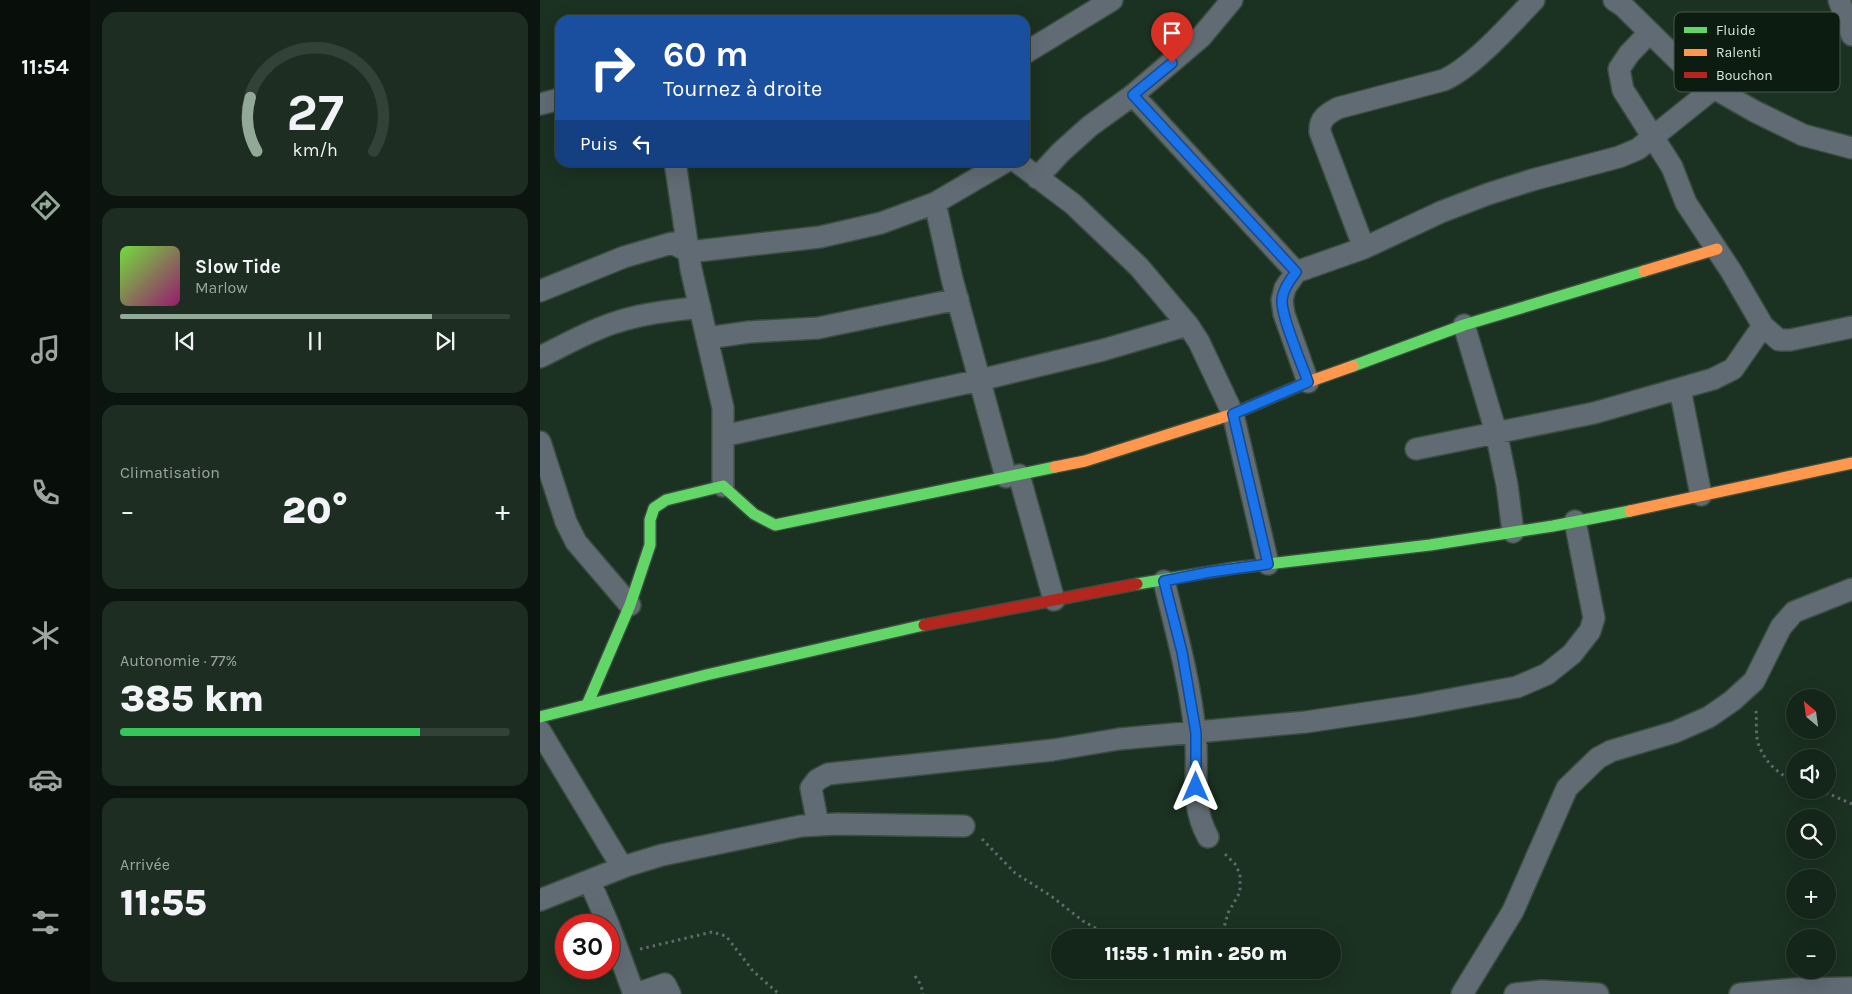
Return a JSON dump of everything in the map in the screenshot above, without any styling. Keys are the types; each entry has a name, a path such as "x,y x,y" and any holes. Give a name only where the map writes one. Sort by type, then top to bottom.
{"street":[{"path":"1030,50 1112,0"},
{"path":"1037,178 1060,152 1090,126 1133,95 1202,37 1232,0"},
{"path":"1364,248 1320,132 1322,120 1328,113 1338,108 1444,80 1456,75 1498,37 1534,0"},
{"path":"1614,0 1623,6 1674,56"},
{"path":"1839,0 1852,35"},
{"path":"1648,32 1619,69 1623,90 1672,167 1686,203 1717,249 1763,326 1779,340 1790,340 1852,327"},
{"path":"1308,382 1284,314 1282,300 1285,288 1296,272 1364,248 1442,212 1488,194 1638,149 1709,92"},
{"path":"1721,92 1754,111 1804,134 1852,148"},
{"path":"1133,95 1296,272"},
{"path":"540,104 555,100"},
{"path":"676,167 689,252 723,408 723,486 760,518 775,525 1085,461 1233,414 1308,382 1464,326 1717,249"},
{"path":"540,291 624,257 672,243 689,252 820,236 881,223 934,203 996,167"},
{"path":"1023,167 1073,204 1139,267 1188,325 1199,342 1233,414 1268,564"},
{"path":"934,203 980,380 1054,600"},
{"path":"707,338 749,332 818,328 958,299"},
{"path":"540,357 590,332 616,322 644,315 700,307"},
{"path":"723,436 980,380 1104,350 1188,325"},
{"path":"1464,326 1496,432 1507,485 1513,532"},
{"path":"1416,449 1594,413 1713,379 1733,369 1763,326"},
{"path":"1680,389 1701,495"},
{"path":"540,442 566,522 576,542 630,605"},
{"path":"540,717 819,647 954,618 1210,572 1403,549 1513,532 1575,521 1852,463"},
{"path":"587,704 630,605 650,544 650,520 654,508 666,500 723,486"},
{"path":"818,825 811,788 817,780 828,774 1053,750 1119,739 1306,722 1414,706 1517,687 1547,674 1572,654 1590,631 1594,618 1575,521"},
{"path":"1164,581 1182,652 1196,733 1196,805 1199,818 1208,837"},
{"path":"1462,994 1513,911 1567,788 1598,758 1611,751 1675,732 1709,717 1732,701 1754,681 1781,627 1794,612 1852,589"},
{"path":"540,731 622,867"},
{"path":"540,900 590,882 622,867 669,854 801,826 837,824 964,826"},
{"path":"590,882 603,914"},
{"path":"620,955 635,994 665,984 670,994"},
{"path":"1740,994 1795,989 1845,990"},
{"path":"1515,994 1542,991 1598,994"}],"path":[{"path":"1754,681 1759,746 1770,765 1786,777"},
{"path":"1836,797 1852,804"},
{"path":"964,826 976,832 1015,873 1097,929"},
{"path":"1208,837 1235,864 1240,874 1240,892 1228,913 1224,929"},
{"path":"620,946 625,949 641,949 712,932 726,936 753,971 780,994"},
{"path":"915,976 921,985 923,994"}],"traffic: fast":[{"path":"1353,366 1464,325 1644,271"},
{"path":"587,705 630,605 650,545 650,520 654,508 666,500 723,486 754,514 775,525 1055,467"},
{"path":"1137,584 1234,568 1430,545 1553,526 1630,511"},
{"path":"540,717 706,675 924,625"}],"traffic: slow":[{"path":"1644,271 1717,249"},
{"path":"1055,467 1085,461 1233,414 1308,382 1353,366"},
{"path":"1630,511 1852,463"}],"traffic: jam":[{"path":"924,625 1137,584"}],"route":[{"path":"1172,63 1133,95 1296,272 1285,288 1282,300 1284,314 1308,382 1233,414 1268,564 1164,581 1182,652 1196,733 1196,787"}]}
